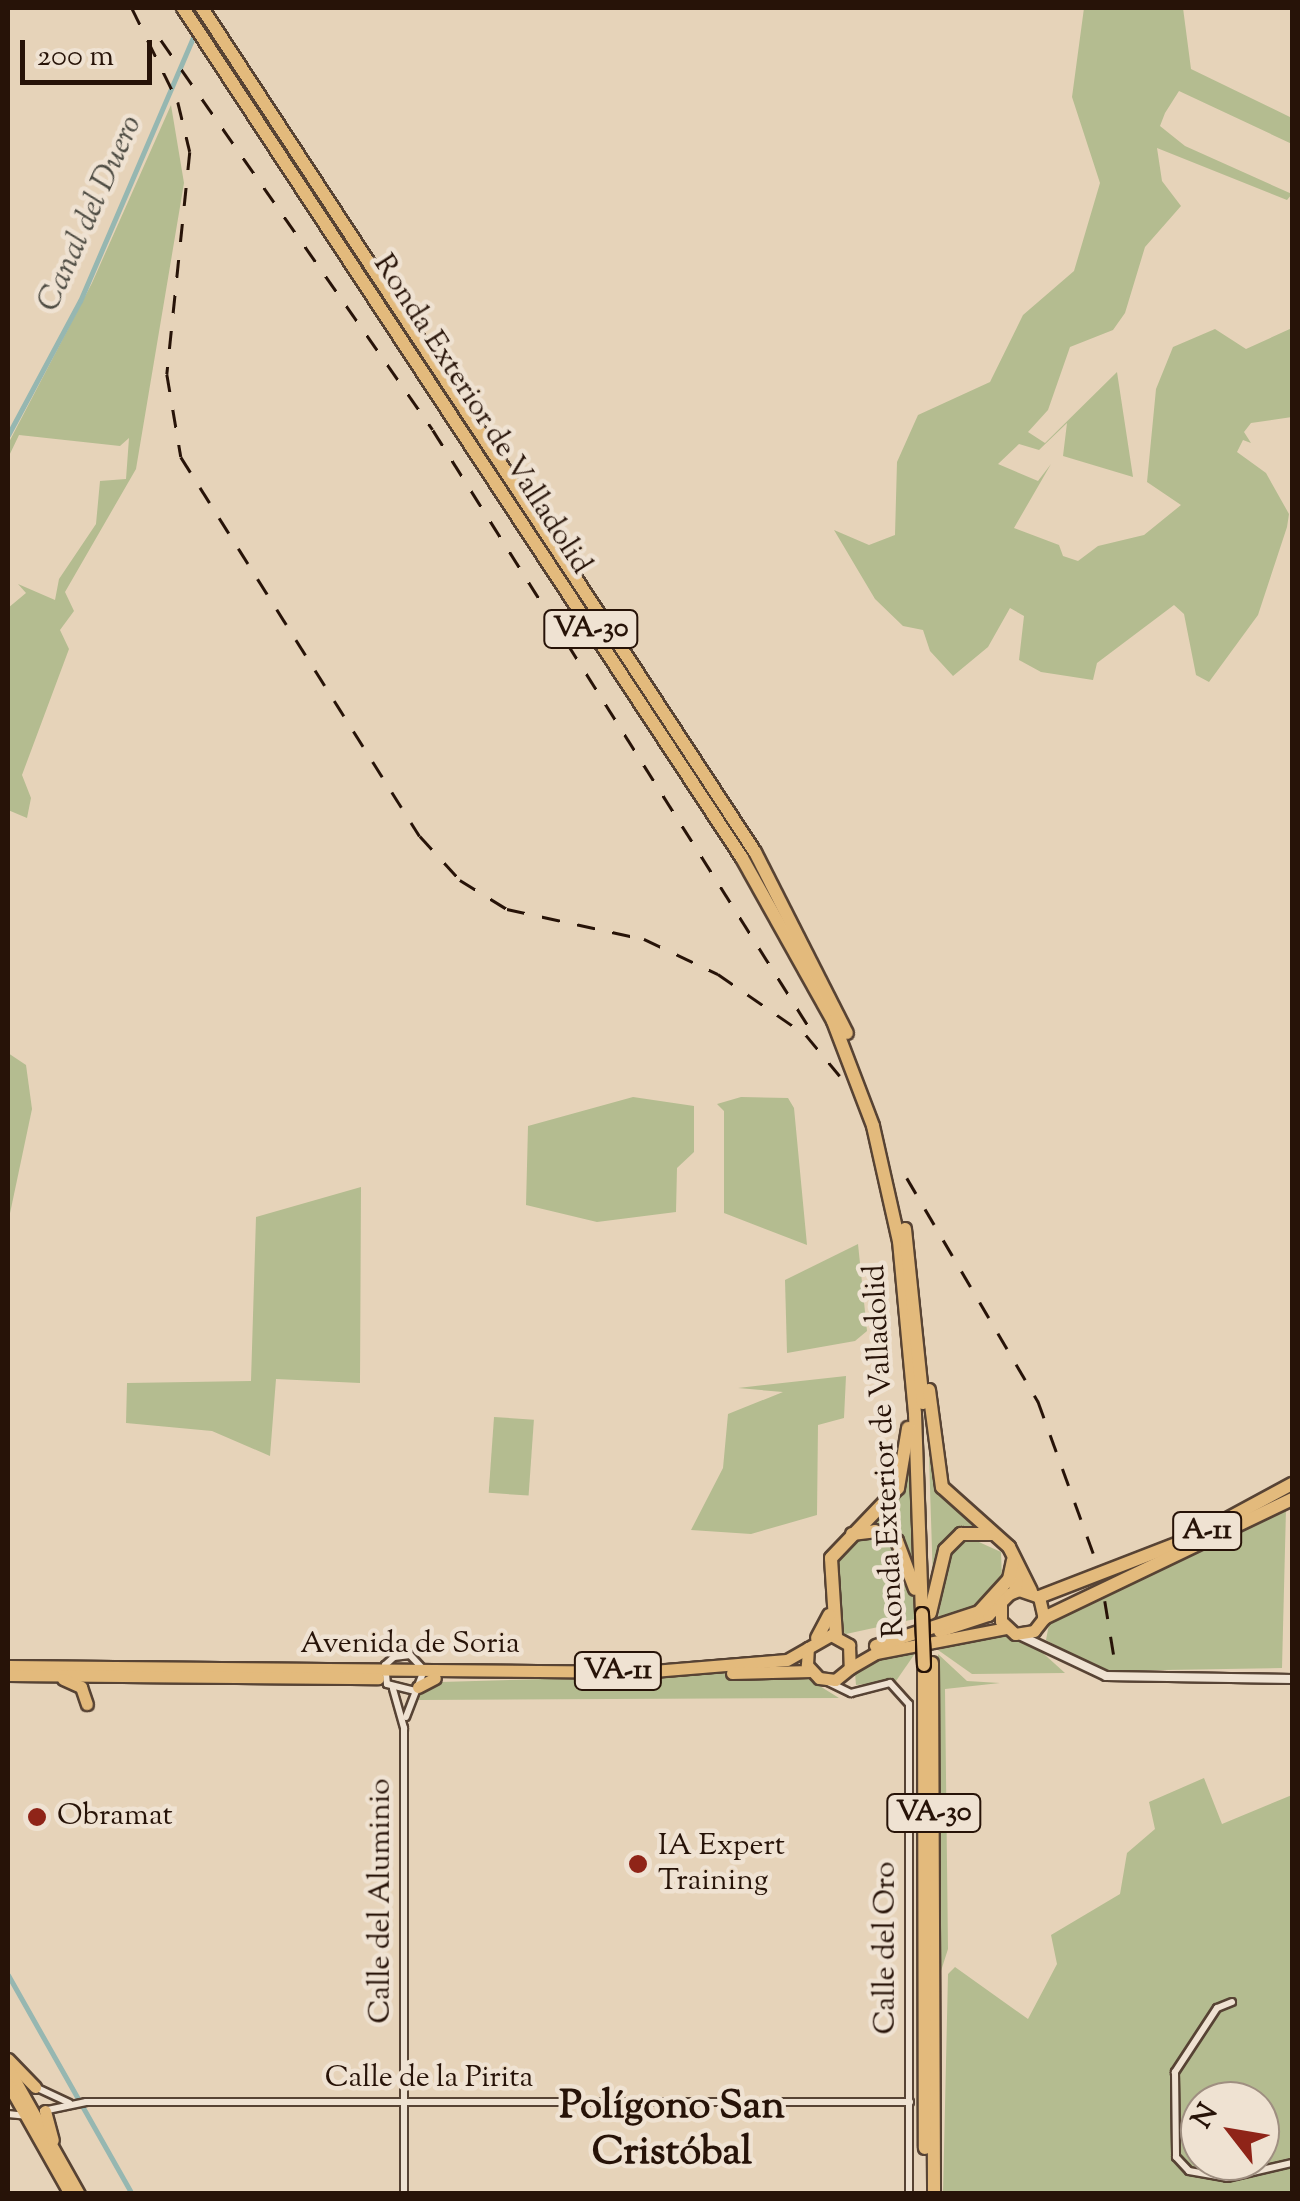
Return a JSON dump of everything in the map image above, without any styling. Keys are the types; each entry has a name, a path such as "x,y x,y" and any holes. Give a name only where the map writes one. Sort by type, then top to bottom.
{"highway":[{"name":"Ronda Exterior de Valladolid","path":"183,8 808,968 873,1126 909,1336 926,1613"},
{"name":"Ronda Exterior de Valladolid","path":"202,8 798,926 880,1126 908,1242 921,1354 930,1962 925,2194"},
{"path":"909,1336 904,1471 884,1506 841,1540 831,1558 829,1612 836,1636 849,1645 876,1646 971,1622 1015,1591 1016,1564"},
{"path":"829,1612 813,1643 810,1671 825,1680 876,1653 1006,1628 1020,1634 1043,1620 1035,1594 1016,1564 995,1535 950,1499 936,1472 921,1354"},
{"name":"A-11","path":"1035,1594 1192,1538 1292,1484"},
{"name":"A-11","path":"1043,1620 1292,1501"},
{"path":"841,1540 868,1530 897,1540 926,1613"},
{"path":"926,1613 952,1540 971,1532 995,1535"},
{"path":"876,1646 979,1612 1009,1579 1016,1564"},
{"path":"1015,1591 1035,1594"},
{"path":"1001,1604 1006,1628"},
{"name":"VA-11","path":"813,1643 836,1636"},
{"name":"Avenida de Soria","path":"423,1681 685,1669 788,1660 813,1643"},
{"path":"848,1671 849,1645"},
{"name":"Avenida de Soria","path":"8,1666 423,1681 810,1671"},
{"name":"Avenida de Soria","path":"8,1674 387,1680"},
{"path":"24,1675 76,1682 87,1704 100,1683 137,1677"},
{"name":"Ronda Exterior de Valladolid","path":"929,1987 934,2194"},
{"path":"8,2059 38,2089"},
{"path":"8,2068 12,2083 79,2194"},
{"path":"29,2113 51,2132 59,2158"},
{"path":"29,2113 70,2194"}],"main road":[{"path":"1043,1620 1047,1648"},
{"path":"1020,1634 1106,1676 1289,1679"}],"street":[{"path":"848,1671 848,1687 860,1692"},
{"path":"387,1680 423,1681"},
{"name":"Calle del Aluminio","path":"387,1680 404,1728 404,2194"},
{"name":"Calle del Oro","path":"825,1680 860,1692 890,1683 909,1704 909,2194"},
{"name":"Calle del Aluminio","path":"404,1728 423,1681"},
{"path":"1232,2002 1217,2008 1176,2072 1176,2157 1188,2171 1227,2178 1292,2163"},
{"name":"Calle de la Pirita","path":"12,2083 38,2089 68,2104"},
{"path":"29,2113 38,2089"},
{"name":"Calle de la Pirita","path":"29,2113 86,2102 910,2102"},
{"path":"51,2132 68,2104"}],"green space":[{"path":"1084,8 1183,8 1191,69 1292,118 1292,144 1179,91 1165,113 1160,126 1185,146 1292,194 1287,200 1157,148 1162,181 1181,206 1145,247 1125,313 1113,330 1070,347 1048,410 1028,432 1045,443 1117,372 1133,477 1063,456 1067,423 1039,450 1019,444 998,464 1038,481 1051,464 1014,528 1059,545 1063,556 1078,561 1098,546 1144,535 1181,505 1147,482 1156,389 1173,347 1215,329 1246,349 1292,328 1292,417 1251,423 1244,432 1251,443 1243,440 1237,452 1266,473 1289,514 1287,527 1258,615 1209,682 1196,675 1184,614 1174,605 1097,663 1093,680 1041,672 1019,660 1024,616 1010,608 988,647 953,676 930,651 923,630 903,626 875,599 834,530 869,545 895,535 897,462 918,415 990,382 1023,315 1074,271 1100,183 1072,97"},
{"path":"171,105 184,183 136,469 65,592 74,611 60,630 69,649 22,775 31,798 27,818 8,810 8,608 26,593 18,584 55,600 59,579 96,524 100,481 126,479 129,438 120,446 19,435 8,458 8,444 92,283"},
{"path":"8,1053 26,1065 32,1109 9,1218"},
{"path":"633,1097 694,1106 694,1152 677,1168 676,1212 597,1222 526,1205 528,1126"},
{"path":"741,1097 788,1098 794,1108 807,1245 724,1213 724,1111 717,1104"},
{"path":"361,1187 360,1383 276,1379 270,1456 212,1431 126,1423 127,1383 251,1381 256,1217"},
{"path":"858,1244 867,1331 855,1341 787,1353 785,1280"},
{"path":"846,1376 844,1418 818,1425 817,1515 751,1534 691,1530 723,1468 728,1414 783,1392 738,1388"},
{"path":"494,1417 534,1420 529,1496 489,1493"},
{"path":"912,1435 916,1580 906,1550 869,1528"},
{"path":"929,1457 952,1506 984,1527 962,1531 933,1581"},
{"path":"1286,1509 1282,1668 1101,1671 1046,1640 1050,1619"},
{"path":"864,1533 891,1540 913,1589 915,1619 846,1634 837,1628 837,1554"},
{"path":"970,1538 1001,1552 1002,1579 970,1608 938,1618 950,1552"},
{"path":"996,1633 1034,1645 1065,1673 972,1674 938,1650"},
{"path":"916,1652 896,1681 856,1685 855,1673 867,1663"},
{"path":"938,1654 967,1681 1000,1683 945,1689 948,1949 941,1971"},
{"path":"781,1672 802,1675 839,1698 418,1700 412,1709 424,1688 441,1682"},
{"path":"1204,1778 1222,1824 1292,1795 1292,2193 943,2194 948,1974 955,1967 1028,2019 1057,1964 1051,1935 1120,1894 1127,1853 1155,1829 1149,1802"}],"waterway":[{"name":"Canal del Duero","path":"8,435 80,301 204,11"},
{"name":"Canal del Duero","path":"8,1975 132,2194"}],"railway":[{"path":"132,8 178,102 190,152 167,374 181,457 420,836 460,880 507,909 644,939 718,974 806,1035 840,1076"},
{"path":"161,40 433,430 814,1035"},
{"path":"907,1178 1038,1401 1097,1563"},
{"path":"1105,1601 1115,1662"}],"place":[{"name":"Obramat","path":"37,1817"},
{"name":"IA Expert Training","path":"638,1864"}],"district":[{"name":"Polígono San Cristóbal","path":"672,2131"}]}
